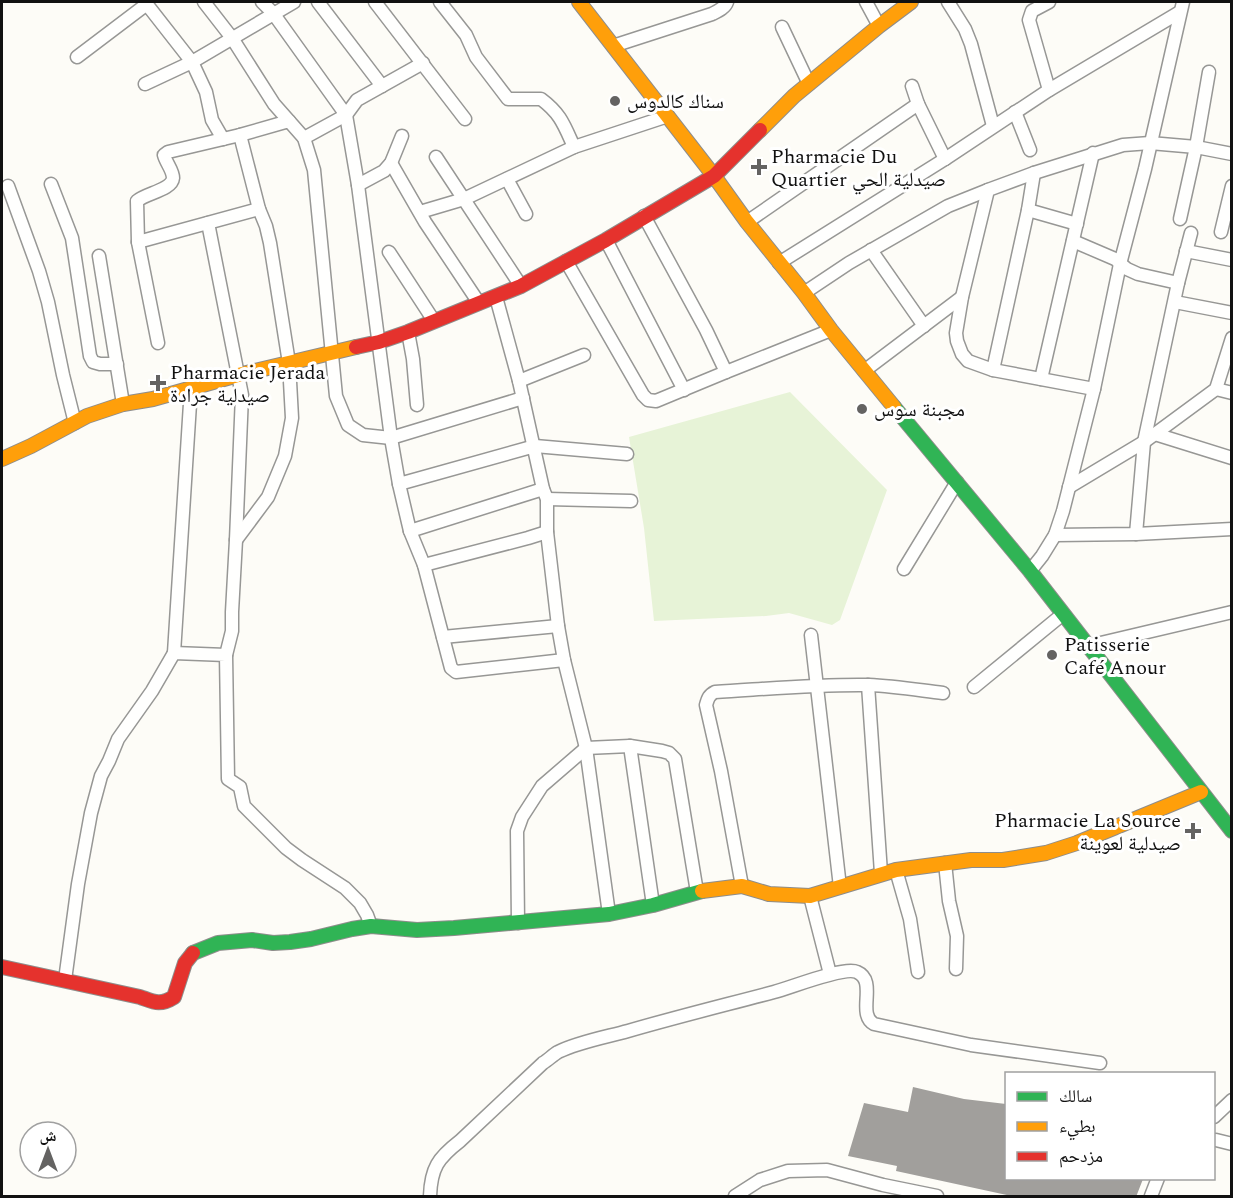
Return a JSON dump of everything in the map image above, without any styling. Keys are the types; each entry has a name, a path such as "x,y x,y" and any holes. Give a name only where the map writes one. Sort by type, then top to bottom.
{"street":[{"path":"204,2 232,38 274,104 304,138 314,170 336,396 348,425 363,435 392,438 523,398"},
{"path":"262,2 346,115 358,185 399,484 410,531 424,565 452,668 456,672 564,660"},
{"path":"145,84 192,62 294,2"},
{"path":"318,2 382,86"},
{"path":"375,2 465,119"},
{"path":"440,2 466,35 476,57 508,99 541,99 553,108 562,120 574,147"},
{"path":"579,2 831,330 1030,571 1232,831"},
{"path":"613,46 712,14 727,2"},
{"path":"866,2 879,26"},
{"path":"2,459 87,416 123,404 153,399 238,375 380,342 521,286 606,240 714,176 794,96 910,2"},
{"path":"948,2 965,29 971,44 993,126"},
{"path":"1049,2 1032,11 1029,20 1049,90"},
{"path":"77,57 146,3 192,62 206,92 213,120 223,139"},
{"path":"779,263 1181,7"},
{"path":"1030,571 1055,535 1069,487 1094,389 1120,264 1145,169 1181,7"},
{"path":"782,27 809,84"},
{"path":"304,138 346,115 357,100 423,63"},
{"path":"1180,219 1209,72"},
{"path":"912,86 918,104 945,159"},
{"path":"747,222 918,104"},
{"path":"1015,112 1030,150"},
{"path":"420,212 464,198 574,147 668,116"},
{"path":"158,343 138,242 137,201 172,182 173,175 164,155 168,152 289,121"},
{"path":"236,540 268,497 285,456 292,418 289,363 268,234 259,209 240,135"},
{"path":"358,185 384,171 391,163 402,136"},
{"path":"804,293 871,250 948,206 1093,153 1123,145 1150,143 1196,147 1232,154"},
{"path":"1041,378 1093,153"},
{"path":"436,157 521,286"},
{"path":"391,163 479,303"},
{"path":"993,370 1034,173"},
{"path":"507,179 526,214"},
{"path":"51,184 72,238 90,356 93,362 117,364"},
{"path":"8,186 48,302 75,423"},
{"path":"988,190 962,297 956,333 962,354 968,361 993,370 1094,389"},
{"path":"1221,232 1231,194"},
{"path":"138,242 259,209"},
{"path":"1028,210 1077,224"},
{"path":"644,216 706,330 726,372"},
{"path":"208,223 242,394 232,631 226,655 228,779 240,787 244,806 286,848 345,888 360,903 368,915 371,926"},
{"path":"1137,534 1144,442 1191,233"},
{"path":"606,240 684,390"},
{"path":"1073,241 1115,259 1137,274 1178,284"},
{"path":"871,250 924,326"},
{"path":"1186,251 1232,260"},
{"path":"389,252 434,321"},
{"path":"99,256 123,404"},
{"path":"566,261 648,400 656,401 831,330"},
{"path":"496,297 519,381 545,494 558,626 586,748 609,914"},
{"path":"864,371 962,297"},
{"path":"1175,302 1232,313"},
{"path":"408,332 417,405"},
{"path":"1069,487 1144,442 1216,388 1232,338"},
{"path":"519,381 584,356"},
{"path":"65,980 78,884 91,813 101,776 117,739 152,691 174,653 191,388"},
{"path":"1216,388 1232,393"},
{"path":"1155,434 1232,458"},
{"path":"399,484 535,446 627,454"},
{"path":"904,569 957,482"},
{"path":"410,531 545,494 631,501"},
{"path":"1055,535 1232,529"},
{"path":"424,565 547,532"},
{"path":"1088,646 1232,612"},
{"path":"974,687 1063,614"},
{"path":"443,637 558,626"},
{"path":"811,635 840,887"},
{"path":"174,653 226,655"},
{"path":"868,685 881,873"},
{"path":"742,886 721,771 706,705 711,694 816,686 868,685 943,693"},
{"path":"518,922 517,831 522,817 542,786 586,748 630,746 663,751 675,759 697,892"},
{"path":"630,746 653,905"},
{"path":"2,967 130,995 156,1003 166,1002 174,997 185,963 194,952 218,943 252,940 273,943 290,942 371,926 417,930 609,914 653,905 697,892 742,886 770,894 810,896 896,870 970,860 1003,860 1046,853 1077,843 1201,792"},
{"path":"945,863 949,901 957,936 956,969"},
{"path":"896,870 910,919 918,972"},
{"path":"810,896 830,974"},
{"path":"430,1197 432,1175 438,1161 556,1053 830,974 854,971 860,973 866,985 867,1017 874,1024 970,1045 1100,1063"},
{"path":"1215,1116 1232,1100"},
{"path":"1216,1140 1232,1144"},
{"path":"735,1197 760,1180 788,1172 827,1170 937,1197"},
{"path":"1151,1197 1158,1180"}],"green space":[{"path":"790,392 887,490 840,620 832,625 789,613 654,621 644,528 629,437"}],"building":[{"path":"913,1087 964,1099 1005,1104 1005,1180 1143,1180 1136,1197 1016,1197 896,1171 897,1166 848,1156 864,1103 908,1112"}],"traffic: fast":[{"path":"894,407 1030,571 1232,831"},
{"path":"193,953 218,943 252,940 273,943 290,942 371,926 417,930 609,914 653,905 702,891"}],"traffic: slow":[{"path":"579,2 747,222 894,407"},
{"path":"760,130 794,96 911,2"},
{"path":"2,459 87,416 123,404 153,399 238,375 356,347"},
{"path":"702,891 742,886 769,894 810,896 896,870 971,860 1003,860 1046,853 1077,843 1201,792"}],"traffic: jam":[{"path":"356,347 408,332 521,286 606,240 714,176 760,130"},
{"path":"2,967 161,1002 174,997 185,963 193,953"}],"place":[{"name":"سناك كالدوس","path":"615,101"},
{"name":"Pharmacie Du Quartier صيدلية الحي","path":"759,167"},
{"name":"Pharmacie Jerada صيدلية جرادة","path":"158,383"},
{"name":"مجبنة سوس","path":"862,409"},
{"name":"Patisserie Café Anour","path":"1052,655"},
{"name":"Pharmacie La Source صيدلية لعوينة","path":"1193,831"}]}
